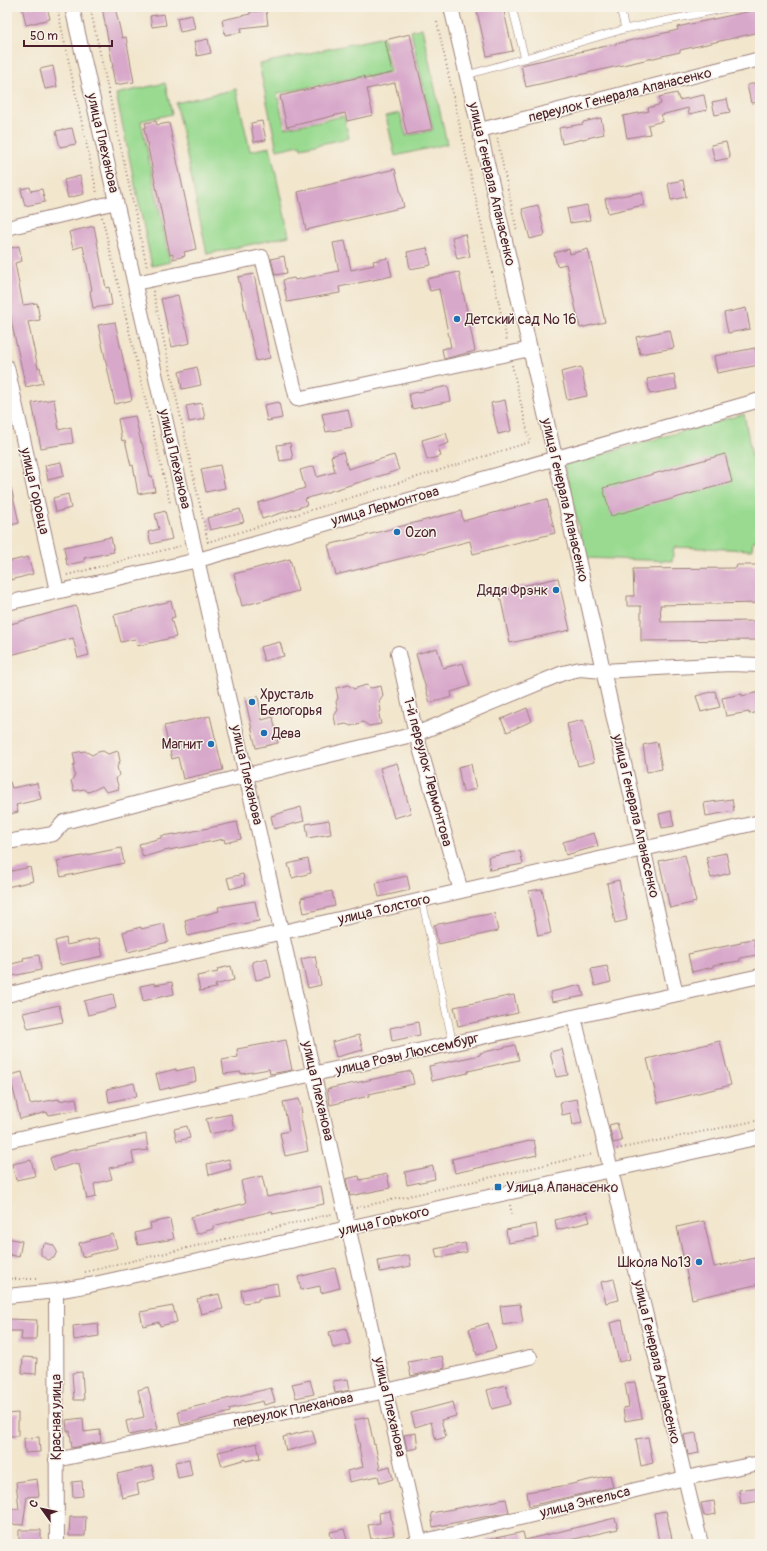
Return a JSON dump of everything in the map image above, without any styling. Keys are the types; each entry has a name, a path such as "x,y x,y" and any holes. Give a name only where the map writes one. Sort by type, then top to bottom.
{"street":[{"name":"улица Плеханова","path":"72,7 350,1229 386,1391 417,1543"},
{"name":"улица Генерала Апанасенко","path":"451,7 555,457 676,994"},
{"name":"переулок Генерала Апанасенко","path":"480,130 760,59"},
{"path":"7,228 116,202"},
{"path":"135,283 262,257 297,399 530,349"},
{"name":"улица Горовца","path":"7,366 56,585"},
{"name":"улица Лермонтова","path":"7,604 56,585 198,560 555,457 760,400"},
{"name":"1-й переулок Лермонтова","path":"398,653 416,734 461,891"},
{"path":"7,842 53,834 64,822 247,775 416,734 563,673 580,669 603,671 730,664 760,665"},
{"name":"улица Толстого","path":"7,995 74,978 283,932 760,822"},
{"name":"улица Розы Люксембург","path":"7,1142 760,976"},
{"name":"улица Генерала Апанасенко","path":"574,1016 701,1544"},
{"name":"улица Горького","path":"7,1296 56,1291 90,1285 350,1229 760,1137"},
{"name":"Красная улица","path":"56,1291 57,1544"},
{"name":"переулок Плеханова","path":"56,1460 386,1391 530,1357"},
{"name":"улица Энгельса","path":"417,1543 685,1478 760,1463"}],"lane":[{"path":"512,7 525,59"},
{"path":"620,7 625,29"},
{"path":"467,75 625,29 732,7"},
{"path":"422,900 453,1044"}],"path":[{"path":"57,7 100,206 171,508"},
{"path":"208,542 530,442 437,22"},
{"path":"56,585 180,547 178,539"},
{"path":"78,1273 607,1151 760,1120"},
{"path":"7,1279 39,1279"}],"green space":[{"path":"422,28 447,144 395,156 386,116 400,113 406,136 433,130 411,31"},
{"path":"383,37 390,72 367,77 366,75 277,94 285,128 344,116 349,138 301,148 300,145 277,150 259,64"},
{"path":"165,83 172,114 141,121 170,262 152,266 116,94"},
{"path":"236,89 250,151 270,147 289,236 207,254 176,103"},
{"path":"744,414 754,467 760,469 760,541 753,541 752,550 674,547 672,561 586,558 564,465"}],"building":[{"path":"22,7 47,7 50,19 26,25"},
{"path":"102,7 115,7 122,38 126,37 134,82 115,85"},
{"path":"476,7 503,7 513,51 487,56"},
{"path":"760,9 760,32 526,87 521,65 678,30 677,27"},
{"path":"266,10 268,25 241,28 242,32 225,35 222,20 250,14 250,12"},
{"path":"164,14 166,25 152,27 150,16"},
{"path":"192,15 195,29 180,32 177,18"},
{"path":"410,34 432,129 407,135 395,83 367,89 373,115 347,121 345,113 287,127 280,96 364,76 365,79 392,73 385,40"},
{"path":"208,39 211,53 197,56 194,42"},
{"path":"53,66 57,87 45,89 40,69"},
{"path":"760,82 760,102 751,103 747,85"},
{"path":"677,93 679,100 704,95 707,110 689,114 688,108 661,115 663,121 648,125 650,134 627,138 623,116 649,111 648,108 661,104 659,97"},
{"path":"727,99 730,112 715,115 712,102"},
{"path":"601,118 604,134 562,144 559,128 583,124 583,122"},
{"path":"156,121 157,125 169,123 196,249 184,252 185,256 173,259 173,254 170,255 144,128 146,127 145,123"},
{"path":"262,121 266,140 254,142 251,123"},
{"path":"72,128 76,144 60,147 56,131"},
{"path":"726,142 730,158 715,161 711,145"},
{"path":"395,169 404,207 306,230 298,192"},
{"path":"80,176 84,194 68,198 64,180"},
{"path":"683,180 686,197 671,200 668,183"},
{"path":"30,187 31,191 42,189 45,202 25,206 21,189"},
{"path":"642,192 644,205 608,213 605,199"},
{"path":"538,205 545,235 530,239 522,209"},
{"path":"587,205 590,220 570,223 567,209"},
{"path":"94,226 106,288 109,287 112,305 93,308 90,291 92,290 83,246 73,249 69,232"},
{"path":"465,234 470,256 457,259 452,237"},
{"path":"345,241 351,270 374,265 373,261 388,258 392,276 339,287 340,293 287,302 283,280 294,278 295,280 339,271 333,243"},
{"path":"7,246 11,246 12,248 19,246 22,261 15,263 23,305 37,303 40,320 28,322 38,368 40,367 43,383 26,387 12,325 7,293"},
{"path":"427,248 431,265 410,269 407,252"},
{"path":"569,249 570,254 588,249 605,322 580,328 566,264 557,266 554,253"},
{"path":"284,256 287,273 275,275 271,259"},
{"name":"Детский сад № 16","path":"459,272 475,351 444,359 442,349 451,347 439,289 430,291 427,279"},
{"path":"254,274 270,358 256,361 238,277"},
{"path":"178,295 185,328 187,328 190,343 172,347 161,299"},
{"path":"746,308 750,329 728,333 724,313"},
{"path":"115,322 132,400 115,404 98,325"},
{"path":"670,330 674,348 640,354 636,337"},
{"path":"755,348 759,365 717,373 714,356"},
{"path":"197,367 201,385 182,389 179,372"},
{"path":"581,367 587,396 567,400 561,372"},
{"path":"674,374 677,389 650,394 647,379"},
{"path":"448,386 451,401 412,409 409,394"},
{"path":"54,399 59,430 71,427 73,443 41,448 32,403"},
{"path":"505,400 511,431 498,434 491,403"},
{"path":"279,402 282,418 267,421 264,405"},
{"path":"202,403 205,419 189,422 186,406"},
{"path":"348,409 352,427 326,432 322,414"},
{"path":"135,416 155,491 138,494 133,465 131,466 125,440 122,441 118,419"},
{"path":"446,433 449,443 438,447 441,456 427,460 422,440"},
{"path":"290,443 293,459 280,461 277,445"},
{"path":"343,452 348,469 394,455 399,470 305,499 307,505 262,519 258,503 305,488 300,470 314,466 317,477 335,472 331,456"},
{"path":"725,454 732,482 611,516 603,488"},
{"path":"61,462 64,476 48,480 45,465"},
{"path":"220,465 225,488 206,492 201,469"},
{"path":"7,487 11,487 19,523 7,526"},
{"path":"68,494 71,508 56,512 53,498"},
{"path":"547,499 555,533 473,554 470,541 336,575 328,545 461,511 463,521"},
{"path":"240,509 244,522 210,530 207,518"},
{"path":"165,511 172,539 151,544 148,532 159,529 155,514"},
{"path":"111,537 114,552 84,558 85,561 67,565 64,547"},
{"path":"28,557 33,574 11,580 7,562"},
{"path":"290,559 298,591 242,606 234,574"},
{"path":"737,565 760,565 760,603 660,605 661,622 760,621 760,640 641,641 641,606 627,606 627,596 634,596 633,569 736,568"},
{"path":"558,578 570,630 510,643 499,591"},
{"path":"171,601 175,617 171,618 176,637 137,646 135,639 121,642 114,615"},
{"path":"76,606 89,655 78,658 73,638 7,656 7,625"},
{"path":"280,642 284,656 264,661 260,647"},
{"path":"437,648 443,668 463,663 470,686 451,692 452,697 430,703 416,654"},
{"path":"348,685 354,689 366,685 371,688 381,686 383,696 379,702 381,710 379,715 381,724 369,726 363,722 351,726 346,724 336,726 334,716 338,710 336,702 338,698 336,688"},
{"path":"715,691 720,707 701,712 696,696"},
{"path":"760,692 760,712 749,714 749,712 726,716 722,698"},
{"name":"Дева","path":"258,696 262,720 273,717 278,743 256,748 245,698"},
{"path":"527,708 532,721 507,732 501,719"},
{"path":"210,716 223,770 183,779 178,757 172,759 164,726"},
{"path":"583,720 594,762 578,766 567,724"},
{"path":"657,742 662,769 647,772 643,745"},
{"path":"85,751 92,755 103,751 108,754 118,751 120,761 117,767 119,775 116,779 119,789 106,792 102,786 88,792 84,789 74,791 71,781 75,775 73,767 75,763 73,753"},
{"path":"397,763 411,813 394,818 380,768"},
{"path":"471,764 476,789 463,792 458,767"},
{"path":"7,782 10,782 12,788 37,783 41,799 16,805 18,812 7,815"},
{"path":"732,799 734,811 706,816 704,803"},
{"path":"301,807 304,821 274,829 271,816"},
{"path":"671,811 674,826 662,828 659,814"},
{"path":"329,820 331,834 308,838 306,824"},
{"path":"237,822 241,839 225,843 224,839 164,851 143,857 139,844 161,838 161,836 175,835"},
{"path":"594,833 598,846 566,855 563,842"},
{"path":"121,848 124,863 61,877 57,861"},
{"path":"520,851 523,864 490,870 488,857"},
{"path":"726,853 730,873 711,878 706,857"},
{"path":"685,855 696,902 670,908 659,861"},
{"path":"308,859 311,873 292,878 288,864"},
{"path":"30,867 33,881 7,887 7,872"},
{"path":"243,874 245,885 230,889 227,878"},
{"path":"407,876 410,890 379,897 376,883"},
{"path":"619,880 627,920 615,923 607,883"},
{"path":"542,889 551,933 538,936 529,891"},
{"path":"332,891 335,906 304,913 301,898"},
{"path":"255,901 259,921 242,923 188,936 185,920 219,911 218,907"},
{"path":"494,913 498,931 438,944 434,925"},
{"path":"164,924 168,942 128,952 123,932 141,927 141,929"},
{"path":"66,938 67,945 99,938 103,956 60,965 55,941"},
{"path":"754,939 757,955 740,958 740,961 713,965 713,967 692,972 688,954"},
{"path":"39,955 41,970 8,977 7,965 24,961 23,958"},
{"path":"315,956 321,985 308,988 301,959"},
{"path":"267,958 271,977 256,980 252,962"},
{"path":"231,966 234,980 215,985 216,988 200,991 197,976 218,972 217,969"},
{"path":"607,966 611,982 595,986 591,969"},
{"path":"172,982 174,994 143,1001 140,986"},
{"path":"581,985 584,996 552,1002 550,992"},
{"path":"113,994 116,1008 88,1015 84,1001"},
{"path":"514,995 518,1013 458,1026 454,1007"},
{"path":"59,1005 63,1022 28,1029 23,1013"},
{"path":"418,1022 420,1035 392,1041 390,1028"},
{"path":"359,1035 363,1050 336,1057 332,1042"},
{"path":"286,1040 292,1070 270,1074 269,1069 241,1074 241,1072 224,1074 222,1060 238,1057 237,1049"},
{"path":"720,1041 731,1085 658,1103 647,1059"},
{"path":"515,1045 519,1060 468,1071 468,1073 432,1081 429,1066 480,1055 480,1053"},
{"path":"562,1049 568,1075 556,1077 550,1052"},
{"path":"194,1067 196,1081 160,1090 156,1074 176,1069 176,1071"},
{"path":"411,1071 414,1084 369,1094 369,1096 330,1105 327,1089"},
{"path":"22,1072 30,1104 59,1099 59,1101 76,1098 78,1110 48,1115 47,1112 20,1119 10,1075"},
{"path":"134,1083 137,1096 109,1102 107,1089"},
{"path":"299,1099 302,1113 300,1113 308,1151 285,1156 280,1133 289,1131 283,1102"},
{"path":"577,1099 582,1123 573,1125 571,1113 562,1115 560,1102"},
{"path":"231,1114 234,1129 210,1134 206,1119"},
{"path":"617,1123 622,1141 613,1143 609,1125"},
{"path":"187,1126 190,1138 177,1141 174,1129"},
{"path":"146,1134 148,1150 132,1152 134,1163 109,1168 112,1179 94,1184 96,1197 87,1199 79,1164 76,1165 76,1163 54,1170 50,1158 69,1151"},
{"path":"534,1140 537,1155 455,1173 452,1159"},
{"path":"229,1159 231,1169 209,1175 207,1164"},
{"path":"31,1160 35,1176 16,1180 12,1164"},
{"path":"433,1166 435,1179 407,1185 405,1172"},
{"path":"387,1174 390,1188 350,1196 346,1179 359,1176 360,1180"},
{"path":"262,1176 267,1197 321,1186 324,1204 273,1214 272,1211 213,1226 213,1229 196,1234 191,1217 246,1203 241,1181"},
{"path":"587,1212 590,1222 557,1230 555,1220"},
{"path":"170,1219 174,1239 138,1245 135,1233 151,1229 150,1223"},
{"name":"Школа №13","path":"704,1221 714,1267 760,1257 760,1284 692,1299 677,1227"},
{"path":"536,1224 538,1238 508,1243 506,1230"},
{"path":"113,1234 117,1248 82,1257 79,1243"},
{"path":"7,1238 22,1241 19,1257 7,1254"},
{"path":"46,1243 53,1245 57,1251 54,1258 47,1260 41,1255 41,1248"},
{"path":"465,1243 467,1252 437,1258 435,1249"},
{"path":"409,1255 411,1266 380,1272 378,1261"},
{"path":"335,1268 340,1288 321,1293 320,1286 301,1290 298,1277"},
{"path":"614,1279 619,1300 606,1303 601,1282"},
{"path":"277,1283 279,1296 243,1303 241,1290"},
{"path":"219,1294 223,1309 201,1314 197,1299"},
{"path":"520,1304 523,1322 503,1325 500,1306"},
{"path":"173,1306 177,1322 160,1326 159,1322 143,1326 140,1312"},
{"path":"8,1319 37,1320 36,1340 21,1340 22,1331 7,1331"},
{"path":"622,1320 630,1359 619,1362 610,1323"},
{"path":"98,1323 99,1336 74,1340 73,1326"},
{"path":"488,1323 496,1349 477,1355 469,1329"},
{"path":"346,1328 350,1344 333,1348 329,1332"},
{"path":"442,1356 445,1368 411,1376 408,1362"},
{"path":"23,1357 37,1358 36,1374 22,1373"},
{"path":"82,1372 84,1400 74,1400 72,1373"},
{"path":"348,1379 350,1390 335,1393 333,1381"},
{"path":"310,1380 314,1394 296,1398 292,1384"},
{"path":"635,1382 642,1418 625,1421 623,1408 629,1407 625,1383"},
{"path":"506,1385 511,1404 492,1409 487,1390"},
{"path":"148,1387 158,1429 129,1435 126,1421 144,1417 138,1390"},
{"path":"271,1388 275,1402 264,1405 263,1401 229,1409 230,1412 181,1425 178,1411"},
{"path":"453,1402 456,1416 441,1420 446,1437 436,1440 431,1422 415,1427 411,1413"},
{"path":"18,1413 18,1436 7,1436 7,1414"},
{"path":"368,1417 380,1469 390,1466 393,1479 380,1483 378,1476 349,1482 347,1471 363,1467 354,1420"},
{"path":"83,1418 84,1432 100,1430 101,1442 72,1448 70,1431 67,1431 66,1420"},
{"path":"312,1430 316,1443 286,1451 283,1437"},
{"path":"416,1433 418,1448 407,1450 404,1435"},
{"path":"696,1433 699,1453 688,1455 684,1435"},
{"path":"39,1437 40,1452 25,1453 24,1438"},
{"path":"648,1437 653,1463 641,1466 636,1439"},
{"path":"257,1443 260,1458 246,1461 246,1459 222,1466 218,1452"},
{"path":"189,1459 192,1475 178,1478 175,1462"},
{"path":"152,1466 155,1479 137,1484 139,1494 122,1498 117,1474"},
{"path":"610,1475 613,1487 529,1506 527,1492 568,1485"},
{"path":"37,1479 39,1496 27,1497 23,1525 7,1524 8,1508 19,1509 16,1482"},
{"path":"82,1481 83,1496 73,1497 72,1482"},
{"path":"760,1487 760,1501 741,1504 739,1490"},
{"path":"506,1499 509,1512 433,1527 431,1513"},
{"path":"714,1501 716,1514 704,1516 701,1503"},
{"path":"390,1511 394,1535 371,1539 368,1525 380,1523 379,1513"},
{"path":"666,1511 672,1539 659,1542 654,1513"},
{"path":"70,1517 86,1517 85,1536 69,1536"},
{"path":"615,1518 618,1529 570,1540 571,1543 487,1544 487,1540 523,1532 525,1540"},
{"path":"344,1529 348,1544 333,1544 330,1532"},
{"path":"19,1530 41,1530 41,1544 19,1544"}],"place":[{"name":"Детский сад № 16","path":"457,319"},
{"name":"Ozon","path":"397,532"},
{"name":"Дядя Фрэнк","path":"556,590"},
{"name":"Хрусталь Белогорья","path":"252,702"},
{"name":"Дева","path":"264,733"},
{"name":"Магнит","path":"211,744"},
{"name":"Улица Апанасенко","path":"498,1187"},
{"name":"Школа №13","path":"699,1262"}]}
